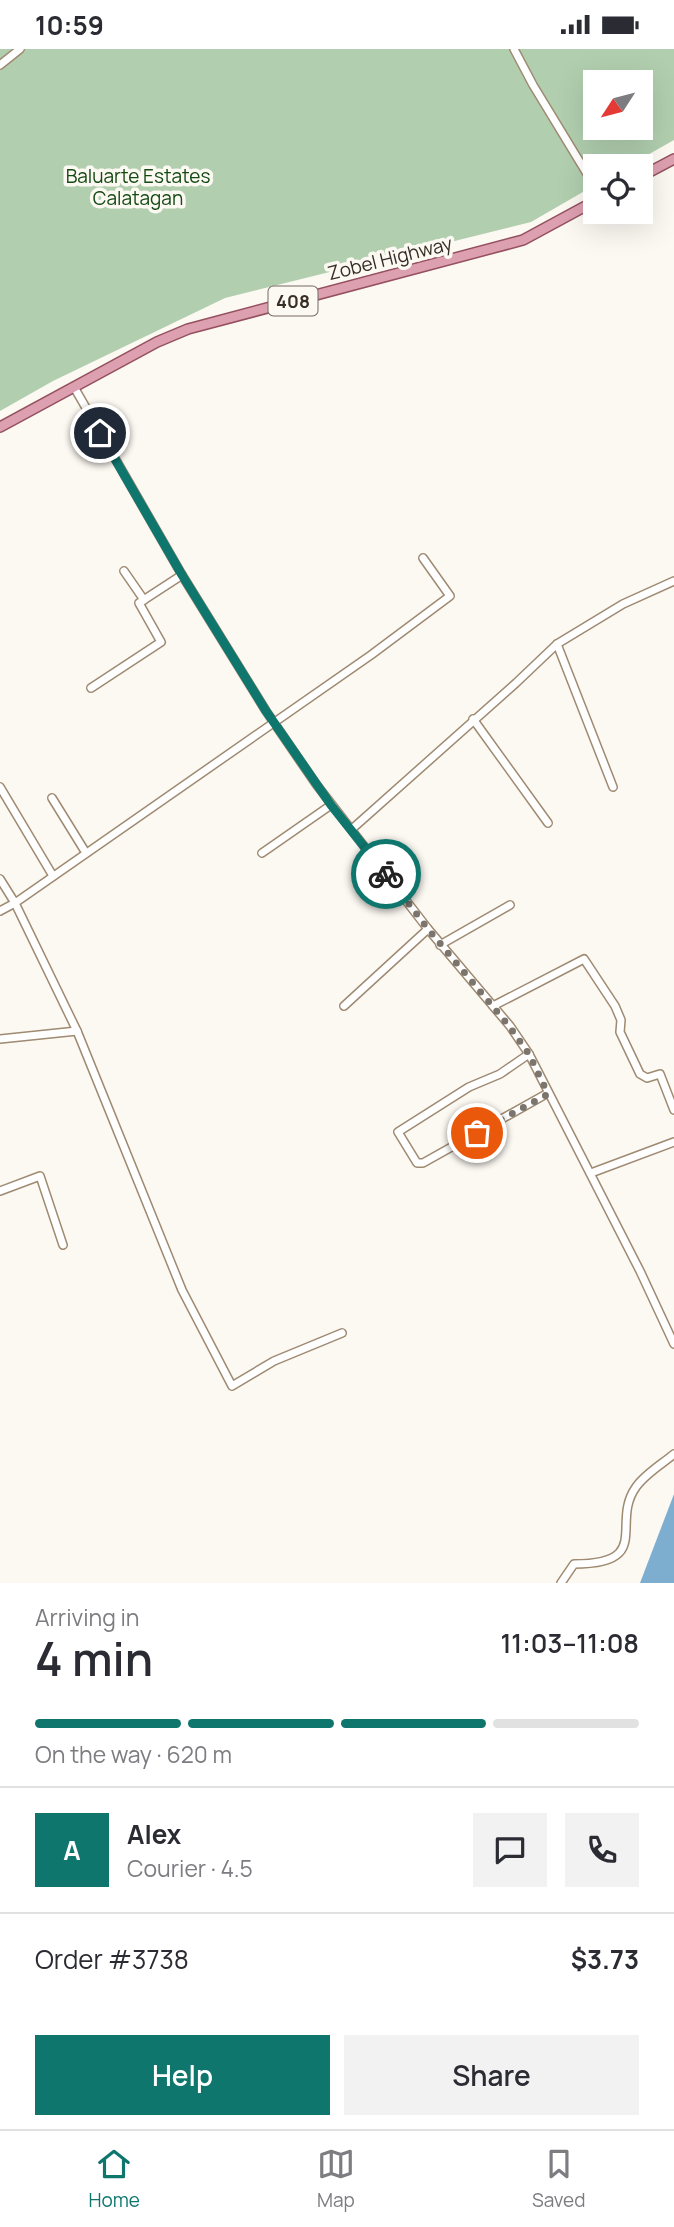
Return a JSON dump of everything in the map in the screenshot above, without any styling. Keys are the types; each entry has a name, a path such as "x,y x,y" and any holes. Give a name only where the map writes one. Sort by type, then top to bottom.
{"main road":[{"path":"653,170 674,159"},
{"name":"Zobel Highway","path":"0,427 157,342 188,329 523,240 583,208"}],"street":[{"path":"0,65 20,49"},
{"path":"514,49 583,167"},
{"path":"74,387 182,575 274,721 331,805 529,1054 591,1173 674,1344"},
{"path":"0,911 371,655 450,596 423,558"},
{"path":"124,571 144,600"},
{"path":"91,688 161,642 139,603 182,575"},
{"path":"352,829 556,644 623,604 674,581"},
{"path":"556,644 613,787"},
{"path":"473,719 548,823"},
{"path":"0,787 53,876"},
{"path":"52,799 86,853"},
{"path":"262,853 331,805"},
{"path":"0,879 15,903 77,1031 182,1290 232,1385 274,1361 342,1333"},
{"path":"440,945 510,905"},
{"path":"344,1006 428,929"},
{"path":"493,1006 584,959 615,1006 621,1020 620,1032 640,1075 647,1078 660,1074 674,1110"},
{"path":"0,1039 77,1031"},
{"path":"529,1054 500,1074 469,1087 398,1132 417,1163 423,1163 548,1094"},
{"path":"591,1173 674,1142"},
{"path":"0,1191 40,1176 63,1245"},
{"path":"665,1325 674,1320"},
{"path":"561,1583 574,1564 600,1562 620,1552 626,1545 628,1509 637,1486 674,1454"}],"green space":[{"name":"Baluarte Estates Calatagan","path":"0,49 674,49 674,140 649,154 583,154 583,192 531,222 225,298 53,381 0,411"}],"water":[{"path":"674,1494 674,1583 640,1583"}],"way so far":[{"path":"386,874 509,1026 529,1054 548,1094 477,1133"}],"route":[{"path":"100,433 182,575 266,711 331,805 386,874"}]}
